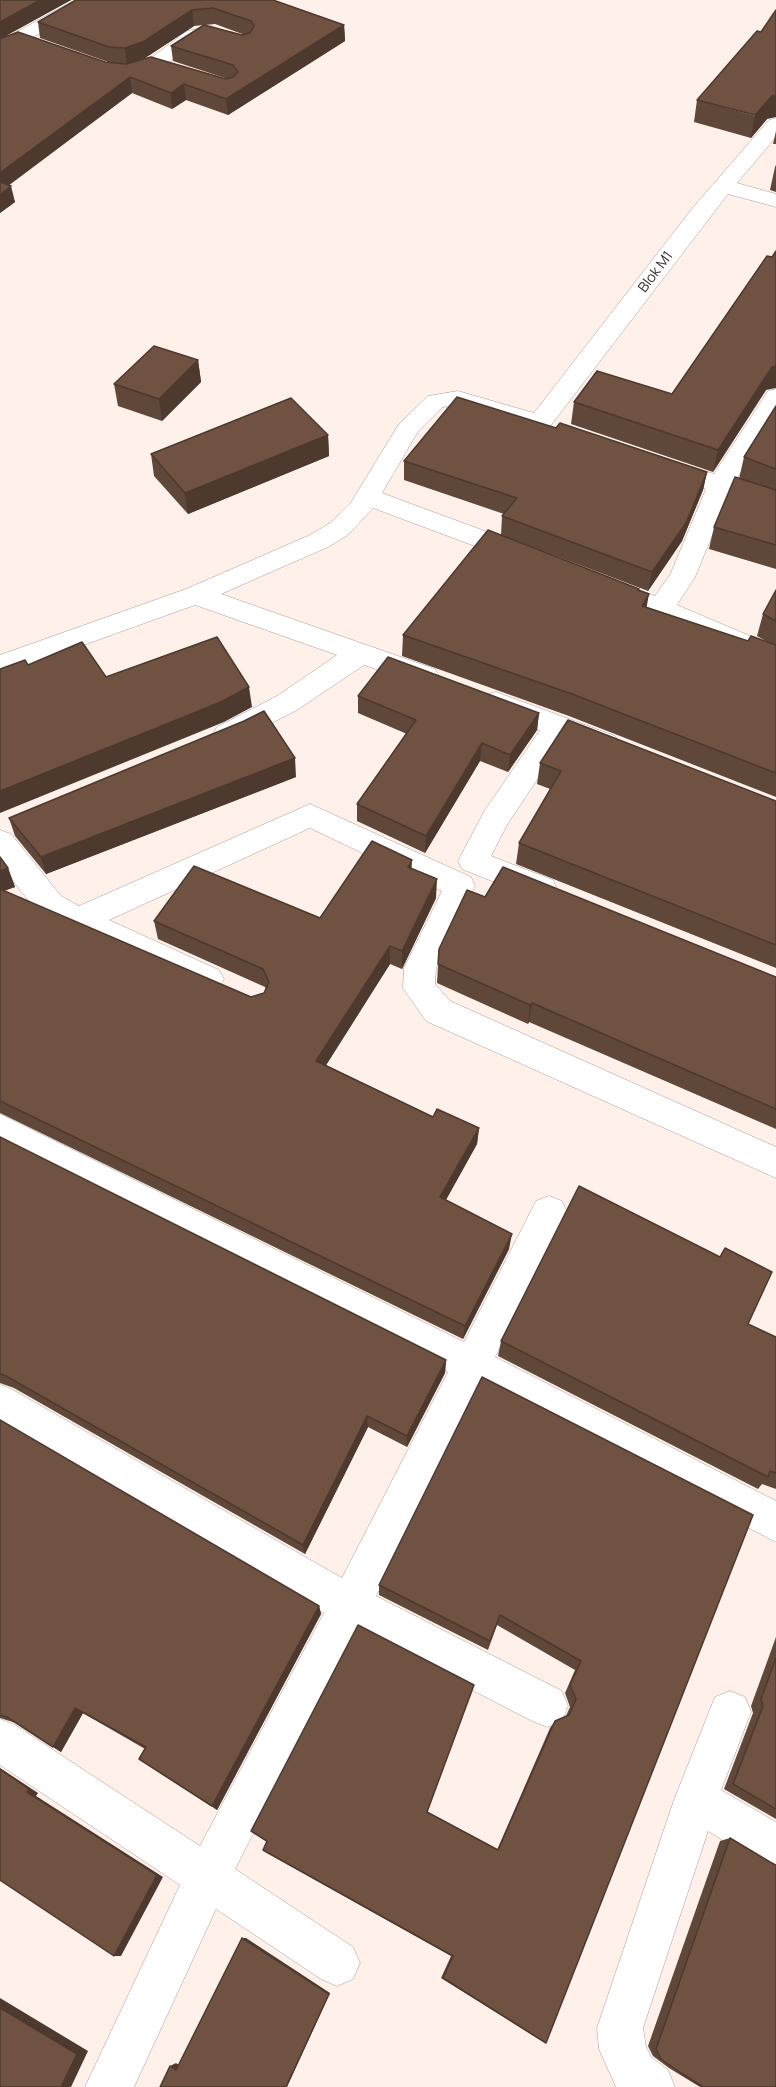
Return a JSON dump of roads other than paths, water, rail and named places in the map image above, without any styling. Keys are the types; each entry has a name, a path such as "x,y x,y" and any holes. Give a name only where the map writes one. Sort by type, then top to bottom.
{"street":[{"path":"0,49 88,0"},
{"path":"174,71 145,67 201,32 214,32 227,37"},
{"path":"18,39 40,46"},
{"name":"Blok M1","path":"368,497 408,429 436,401 458,398 550,427 723,186 774,129"},
{"path":"723,186 776,201"},
{"path":"660,609 682,577 722,484 776,396"},
{"path":"640,458 776,504"},
{"path":"0,665 195,595 319,541 339,529 359,510 368,497 543,562"},
{"path":"586,578 776,658"},
{"path":"195,595 460,689 634,755"},
{"path":"202,744 287,702 361,653"},
{"path":"558,725 496,818 473,861 573,902"},
{"path":"78,920 310,815 460,886 420,968 419,988 438,1011 776,1163"},
{"path":"6,829 50,905 231,990"},
{"path":"0,1129 472,1365 776,1522"},
{"path":"109,2087 207,1878 350,1605 549,1212"},
{"path":"0,1403 350,1605 547,1707"},
{"path":"651,2087 633,2074 623,2049 620,2028 696,1800 730,1712"},
{"path":"0,1740 337,1963"},
{"path":"696,1800 776,1846"}]}
